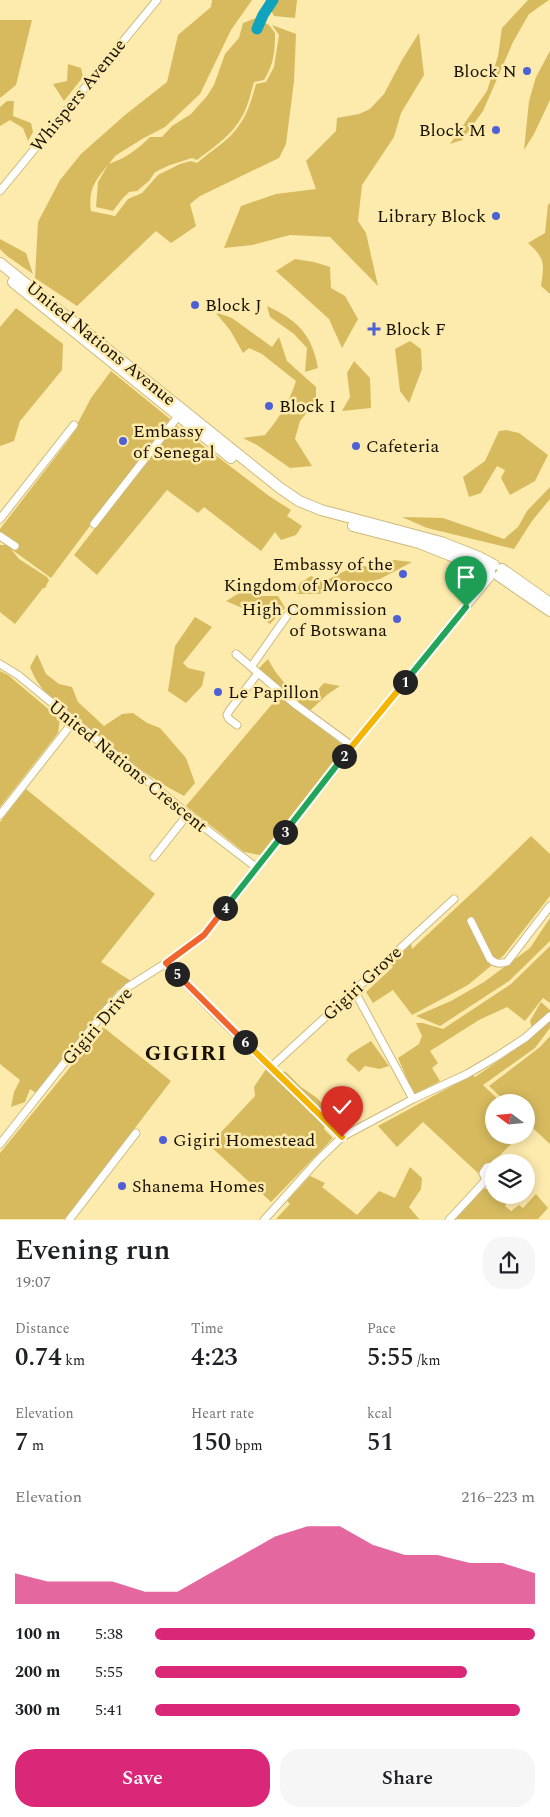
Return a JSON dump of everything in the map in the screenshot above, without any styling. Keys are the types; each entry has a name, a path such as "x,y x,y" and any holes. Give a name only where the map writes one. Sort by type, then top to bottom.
{"street":[{"name":"Whispers Avenue","path":"0,191 157,0"},
{"name":"United Nations Avenue","path":"0,263 135,376 178,415 273,491 301,509 341,523 419,543 495,571 550,602"},
{"name":"United Nations Avenue","path":"0,272 299,501 328,512 441,542 470,553 550,611"},
{"path":"94,524 178,415"},
{"path":"0,519 74,425"},
{"path":"0,536 15,546"},
{"name":"Gigiri Drive","path":"0,1144 118,996 128,987 166,963 204,935 352,746 495,571"},
{"path":"251,667 294,606"},
{"path":"236,654 296,705 352,746"},
{"name":"United Nations Crescent","path":"0,664 18,675 73,722 257,868"},
{"path":"236,725 229,719 229,711 258,673"},
{"path":"0,815 73,722"},
{"path":"154,857 188,814"},
{"name":"Gigiri Grove","path":"271,1067 454,899"},
{"path":"471,921 490,959 501,964 507,962 550,906"},
{"path":"166,963 214,1013 342,1137"},
{"path":"354,990 413,1099"},
{"path":"264,1220 319,1159 342,1137 413,1099 467,1074 525,1038 550,1016"},
{"path":"69,1220 136,1133"},
{"path":"449,1220 485,1181"}],"shaded area":[{"path":"212,0 252,0 231,30 200,94 165,127 115,156 109,164 131,153 150,137 162,137 172,126 191,114 214,85 225,54 239,38 243,23 256,18 269,25 275,33 273,57 264,80 254,82 244,114 224,138 197,160 192,158 155,172 149,181 137,191 129,192 113,211 96,207 98,182 108,165 99,176 92,191 91,211 115,216 128,199 142,193 158,175 180,164 191,161 197,163 236,130 250,105 256,84 266,82 274,67 279,35 272,25 296,34 294,81 286,144 279,158 200,196 190,204 196,226 171,243 156,231 77,306 35,278 38,222 60,180 81,154 125,115 167,82 178,35 211,7"},
{"path":"265,0 297,0 295,18 274,16"},
{"path":"528,0 549,0 529,14 513,42 483,111 462,140 450,144 487,91 498,56 502,28"},
{"path":"0,20 32,20 16,85 0,98"},
{"path":"419,33 424,75 401,113 394,137 362,185 358,221 366,233 378,286 330,237 290,235 252,245 224,248 241,206 276,194 316,189 306,161 336,131 337,118 359,114 370,109 384,94"},
{"path":"550,51 550,100 524,150 529,101 536,77"},
{"path":"68,64 81,68 83,77 64,101 53,84 67,81"},
{"path":"7,101 14,101 13,116 31,123 33,132 28,141 23,128 10,120 0,126 0,107"},
{"path":"550,203 550,294 541,286 543,267 541,258 528,243 545,233 548,205"},
{"path":"0,239 26,253 33,274 0,249"},
{"path":"295,259 330,267 331,288 345,296 358,319 342,348 329,319 276,271"},
{"path":"267,306 278,311 302,329 312,346 318,368 305,372 307,348 294,334 270,317"},
{"path":"16,308 63,344 62,370 20,421 14,441 0,446 0,327"},
{"path":"215,312 232,318 272,347 279,337 287,361 316,387 316,401 300,421 295,439 312,466 290,468 257,445 243,438 265,435 283,410 296,381 262,354 249,348 243,353 230,330"},
{"path":"410,341 421,349 422,369 409,403 400,391 395,349"},
{"path":"354,361 370,378 371,408 342,411 350,397 347,373"},
{"path":"111,371 170,419 51,578 11,549 19,559 49,580 45,588 43,588 15,624 0,612 0,545 5,545 0,541 0,529 70,438 91,398"},
{"path":"176,425 269,496 291,510 287,516 302,526 296,535 281,540 275,532 261,551 204,507 198,513 167,490 97,575 74,555"},
{"path":"506,430 519,433 548,455 535,481 510,495 501,478 505,470 497,466 481,493 469,497 463,477 485,461 499,431"},
{"path":"550,487 550,499 532,521 514,549 427,528 402,517 443,518 504,539 518,527 527,511"},
{"path":"394,560 412,562 380,579 318,594 295,594 300,583 311,576 325,581 360,566 377,567"},
{"path":"243,591 262,596 278,596 285,608 270,624 264,619 263,606 247,610 226,601"},
{"path":"195,617 212,627 183,663 188,668 205,672 202,686 186,703 168,691 175,646"},
{"path":"37,654 46,674 59,684 72,687 78,702 104,726 122,714 133,713 147,723 160,728 186,758 195,783 184,796 135,766 56,702 40,686 30,667"},
{"path":"268,659 290,688 310,698 324,683 340,686 305,715 345,747 260,855 244,852 186,806 278,697 283,699 259,668"},
{"path":"0,671 8,675 60,719 58,733 0,807"},
{"path":"26,789 155,894 101,962 131,981 117,991 36,1093 30,1089 25,1102 11,1107 14,1092 20,1080 0,1064 0,822"},
{"path":"531,836 550,854 550,896 504,955 468,985 412,1015 393,990 373,1003 366,992 393,967 391,965 411,942 412,949"},
{"path":"550,918 550,941 509,981 440,1026 416,1016 451,1001 484,982 530,948"},
{"path":"550,946 550,1003 543,998 525,1021 507,1007 479,1020 430,1051 438,1063 432,1068 440,1081 414,1095 398,1058 419,1044 422,1036 416,1023 423,1023 443,1029 511,984"},
{"path":"541,1002 550,1010 550,1028 535,1048 483,1085 493,1094 485,1094 485,1144 511,1144 501,1154 485,1154 485,1166 479,1174 423,1122 397,1147 378,1126 472,1075 475,1077 534,1036 530,1021"},
{"path":"103,1027 171,1081 65,1219 0,1219 0,1153"},
{"path":"550,1036 550,1144 535,1130 535,1094 498,1094 489,1086 540,1047"},
{"path":"371,1041 389,1066 379,1069 365,1066 359,1072 346,1060 350,1054"},
{"path":"266,1069 286,1072 301,1087 317,1098 328,1111 324,1129 333,1138 271,1202 209,1145 255,1096 254,1087"},
{"path":"410,1167 422,1178 421,1189 409,1207 419,1219 276,1219 290,1204 287,1201 310,1176 325,1183 322,1187 357,1215 379,1191 395,1198"},
{"path":"485,1189 485,1204 506,1204 505,1206 511,1211 519,1205 523,1208 527,1204 535,1204 536,1194 548,1208 538,1219 454,1219"}],"waterway":[{"path":"257,29 263,15 273,0"}],"place":[{"name":"Block N","path":"527,71"},
{"name":"Block M","path":"496,130"},
{"name":"Library Block","path":"496,216"},
{"name":"Block J","path":"195,305"},
{"name":"Block F","path":"374,329"},
{"name":"Block I","path":"269,406"},
{"name":"Embassy of Senegal","path":"123,441"},
{"name":"Cafeteria","path":"356,446"},
{"name":"Embassy of the Kingdom of Morocco","path":"403,574"},
{"name":"High Commission of Botswana","path":"397,619"},
{"name":"Le Papillon","path":"218,692"},
{"name":"Gigiri Homestead","path":"163,1140"},
{"name":"Shanema Homes","path":"122,1186"}],"district":[{"name":"GIGIRI","path":"186,1052"}],"route":[{"path":"342,1137 214,1013 166,963 204,935 352,746 466,607"}]}
